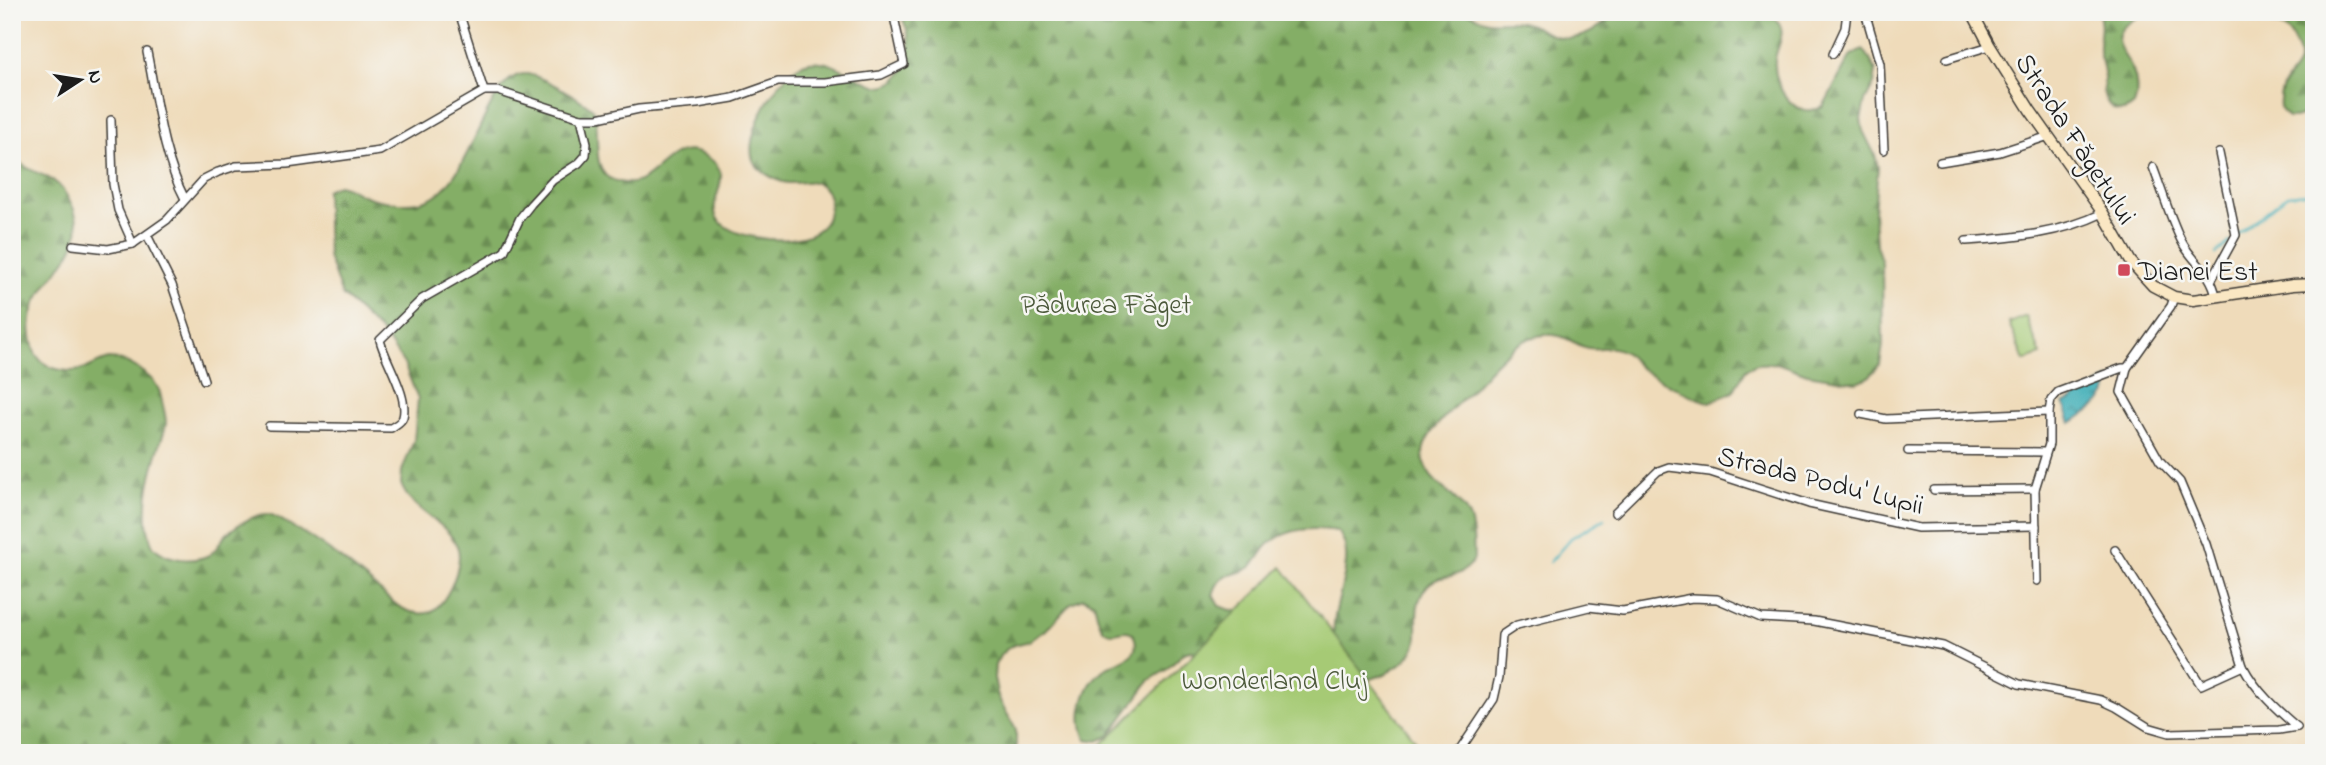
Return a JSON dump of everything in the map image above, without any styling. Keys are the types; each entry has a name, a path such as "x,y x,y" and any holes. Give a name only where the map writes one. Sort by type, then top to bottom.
{"main road":[{"name":"Strada Făgetului","path":"1972,12 1990,46 2103,213 2131,262 2153,286 2174,297"},
{"path":"2174,297 2193,300 2314,284"}],"street":[{"path":"459,12 484,91"},
{"path":"73,245 108,249 133,244 167,220 204,179 236,166 287,164 380,151 484,91 498,91 581,118 598,118 639,109 697,104 733,97 778,82 825,82 881,75 904,64 893,12"},
{"path":"1833,54 1844,28 1847,12"},
{"path":"1865,12 1880,64 1884,150"},
{"path":"1947,58 1990,46"},
{"path":"147,52 167,150 174,177 185,200"},
{"path":"269,426 391,428 400,423 403,417 403,401 380,340 422,299 504,252 520,218 531,204 553,180 579,163 586,155 587,143 581,118"},
{"path":"111,120 113,184 118,209 133,244"},
{"path":"1940,162 2000,152 2049,136"},
{"path":"2212,279 2236,235 2219,153"},
{"path":"2153,167 2181,240 2189,255 2212,279 2216,296"},
{"path":"1966,241 2035,234 2103,213"},
{"path":"147,236 172,285 204,380"},
{"path":"1458,753 1493,699 1499,677 1502,635 1517,625 1590,607 1623,611 1692,598 1717,599 1761,618 1814,621 1943,646 2018,684 2101,700 2148,727 2169,733 2278,730 2297,727 2273,707 2250,680 2243,666 2206,544 2180,482 2160,461 2121,392 2127,368 2172,306 2174,297"},
{"path":"2037,581 2035,489 2049,444 2051,400 2058,391 2127,368"},
{"path":"1861,414 1886,418 2049,412"},
{"path":"1908,450 2045,452"},
{"name":"Strada Podu' Lupii","path":"1615,513 1658,471 1669,467 1710,472 1809,504 1918,528 2036,526"},
{"path":"1934,490 2035,489"},
{"path":"2115,550 2201,685 2243,666"}],"green space":[{"name":"Pădurea Făget","path":"900,12 1468,12 1483,20 1521,22 1561,38 1570,38 1595,30 1616,12 1766,12 1775,18 1781,28 1775,70 1781,90 1794,105 1812,110 1823,107 1851,55 1863,50 1876,71 1861,119 1863,131 1878,167 1874,212 1876,245 1882,263 1883,345 1880,364 1868,378 1856,382 1807,374 1777,363 1757,364 1746,369 1733,392 1710,402 1653,376 1620,350 1588,348 1563,337 1545,335 1519,343 1497,361 1440,421 1424,447 1423,455 1429,474 1458,501 1469,517 1474,559 1461,572 1435,580 1425,589 1418,606 1415,645 1406,660 1391,671 1366,680 1335,641 1334,636 1336,611 1346,567 1344,541 1337,531 1299,530 1273,541 1252,566 1219,581 1213,595 1219,606 1231,610 1252,609 1209,653 1184,653 1166,670 1150,680 1109,736 1098,741 1086,739 1083,730 1082,712 1086,693 1090,684 1103,670 1130,656 1136,646 1130,632 1111,633 1104,630 1094,603 1083,598 1071,603 1045,631 1029,641 1011,646 1001,654 995,665 994,678 998,697 1016,730 1016,749 1019,753 12,753 12,154 23,165 59,185 75,213 77,232 72,249 39,297 32,315 31,336 36,354 51,367 69,371 84,369 110,359 119,360 147,375 159,390 166,424 152,473 147,512 149,535 154,547 172,557 203,557 211,553 226,535 239,525 263,514 271,515 326,548 401,608 413,613 427,613 434,610 447,595 456,574 459,554 452,537 412,502 401,484 402,471 414,440 418,399 404,364 385,336 342,295 328,257 326,190 338,185 386,201 411,203 426,200 442,190 456,173 499,91 512,78 526,74 550,83 593,109 600,165 609,178 625,183 637,182 668,159 679,153 692,151 717,165 721,174 715,211 718,220 728,228 753,237 769,239 801,237 815,232 824,224 829,211 828,195 822,186 814,182 784,182 770,177 756,165 752,154 752,140 757,123 775,90 786,77 809,62 836,66 878,86 894,81 905,68 909,51 907,31"},
{"path":"2098,12 2150,12 2132,20 2119,34 2118,40 2133,71 2136,88 2134,105 2124,111 2110,107 2103,91 2104,71 2099,52 2101,27"},
{"path":"2232,12 2314,12 2314,112 2288,118 2280,108 2283,86 2299,59 2289,33 2276,25 2247,21"},
{"path":"2026,316 2041,355 2024,361 2009,323"},
{"name":"Wonderland Cluj","path":"1282,567 1425,753 1093,753"}],"water":[{"path":"2109,379 2102,400 2071,423 2064,404"}],"waterway":[{"path":"2237,235 2288,195 2314,192"},
{"path":"2216,254 2230,242"},
{"path":"1550,562 1571,538 1604,519"}],"place":[{"name":"Dianei Est","path":"2124,270"}]}
